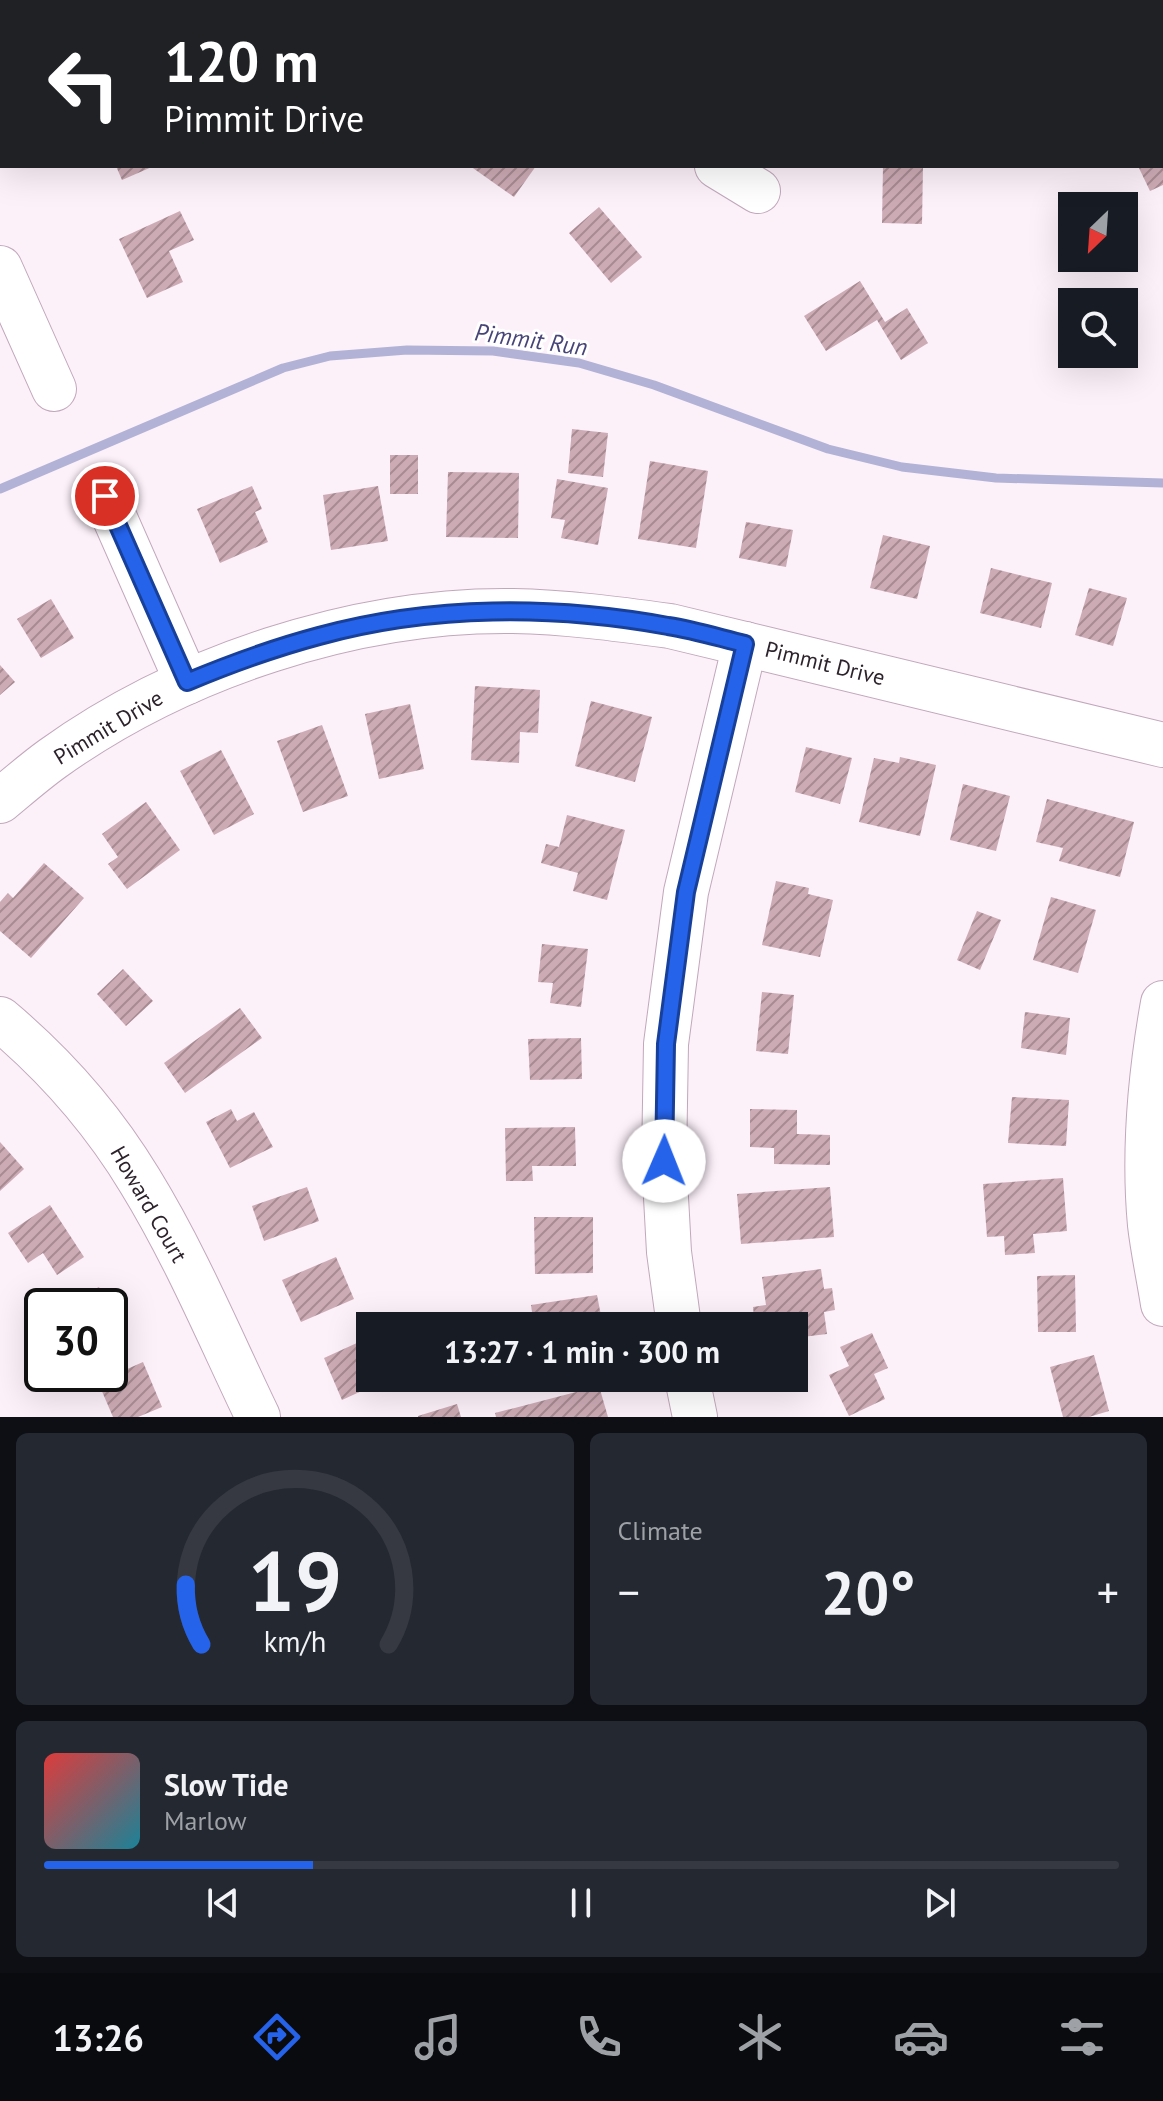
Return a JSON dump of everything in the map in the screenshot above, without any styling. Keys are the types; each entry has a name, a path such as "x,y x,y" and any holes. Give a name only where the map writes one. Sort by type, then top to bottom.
{"street":[{"path":"720,168 758,191"},
{"path":"0,268 54,389"},
{"path":"105,496 187,682"},
{"name":"Pimmit Drive","path":"0,801 52,759 111,721 187,682 244,659 320,635 392,620 442,614 512,611 592,615 670,626 1163,745"},
{"path":"677,1312 669,1252 664,1161 666,1044 686,892 745,644"},
{"path":"1163,1003 1151,1079 1147,1159 1150,1226 1163,1304"},
{"name":"Howard Court","path":"0,1019 29,1043 73,1090 140,1180 177,1248 258,1417"},
{"path":"690,1392 695,1417"}],"building":[{"path":"117,168 149,168 122,180"},
{"path":"473,168 535,168 514,197"},
{"path":"883,168 923,168 922,224 882,223"},
{"path":"1139,168 1163,168 1163,185 1150,191"},
{"path":"599,207 642,257 611,283 569,233"},
{"path":"180,211 194,240 169,251 183,282 147,298 119,239"},
{"path":"860,281 885,322 907,308 928,343 901,360 877,320 826,351 804,316"},
{"path":"572,429 608,433 603,477 568,473"},
{"path":"390,455 418,455 418,494 390,494"},
{"path":"650,461 708,471 696,548 638,539"},
{"path":"448,472 519,473 518,538 446,537"},
{"path":"557,479 608,488 598,545 561,538 565,520 551,518"},
{"path":"252,486 262,509 255,512 268,542 220,563 197,509"},
{"path":"378,486 388,541 331,550 323,495"},
{"path":"746,522 793,530 786,567 739,558"},
{"path":"883,535 930,546 917,599 870,588"},
{"path":"991,568 1052,583 1041,628 980,613"},
{"path":"1089,588 1127,598 1113,646 1075,635"},
{"path":"51,599 74,638 41,658 17,619"},
{"path":"0,665 15,682 0,695"},
{"path":"475,686 540,690 538,733 520,732 519,763 471,760"},
{"path":"591,701 652,717 635,782 575,766"},
{"path":"410,704 424,769 379,779 365,714"},
{"path":"322,725 348,796 303,812 277,741"},
{"path":"806,747 852,758 840,804 795,792"},
{"path":"221,750 254,814 214,835 180,771"},
{"path":"900,757 936,765 920,836 859,822 874,758 899,763"},
{"path":"963,784 1010,796 996,851 950,840"},
{"path":"1047,799 1134,822 1120,877 1059,861 1063,848 1036,842"},
{"path":"146,802 180,850 127,889 108,864 118,857 102,834"},
{"path":"567,815 625,830 607,900 573,891 578,873 541,863 546,844 559,847"},
{"path":"44,863 84,898 31,958 0,931 0,902 8,893 13,898"},
{"path":"776,881 809,888 808,894 833,900 820,957 762,945"},
{"path":"1051,897 1096,910 1078,973 1033,960"},
{"path":"977,911 1001,920 980,970 957,960"},
{"path":"542,944 588,949 581,1007 550,1003 553,983 538,982"},
{"path":"123,969 153,1001 126,1026 97,994"},
{"path":"762,992 794,995 788,1054 756,1051"},
{"path":"240,1008 262,1038 185,1093 164,1063"},
{"path":"1025,1012 1070,1018 1066,1055 1021,1048"},
{"path":"581,1038 582,1079 530,1080 528,1039"},
{"path":"1012,1097 1069,1100 1066,1146 1008,1143"},
{"path":"231,1109 237,1121 254,1112 273,1147 230,1168 206,1122"},
{"path":"750,1109 797,1110 797,1134 830,1135 830,1165 774,1164 774,1148 750,1147"},
{"path":"575,1127 576,1166 532,1166 533,1181 506,1181 505,1128"},
{"path":"0,1142 24,1169 0,1191"},
{"path":"1063,1178 1067,1231 1033,1234 1035,1253 1005,1255 1004,1236 987,1237 983,1184"},
{"path":"307,1187 319,1221 264,1241 252,1206"},
{"path":"830,1187 834,1237 741,1244 737,1194"},
{"path":"50,1205 84,1257 57,1275 43,1253 28,1263 8,1233"},
{"path":"534,1217 593,1217 593,1273 535,1274"},
{"path":"336,1257 354,1299 301,1322 282,1280"},
{"path":"821,1269 824,1289 832,1288 835,1310 824,1312 827,1334 808,1336 808,1312 754,1312 753,1307 766,1305 762,1277"},
{"path":"1075,1275 1076,1332 1038,1332 1037,1276"},
{"path":"597,1295 600,1312 532,1312 531,1305"},
{"path":"872,1333 888,1368 874,1374 885,1399 849,1416 829,1375 849,1366 840,1347"},
{"path":"356,1343 356,1392 359,1392 342,1400 324,1358"},
{"path":"1094,1355 1109,1411 1089,1417 1063,1417 1050,1367"},
{"path":"143,1362 162,1407 138,1417 113,1417 102,1392 128,1392 128,1369"},
{"path":"576,1392 601,1392 608,1417 496,1417 495,1413"},
{"path":"457,1404 461,1417 418,1417 418,1416"}],"waterway":[{"name":"Pimmit Run","path":"0,489 283,368 330,356 407,350 493,351 579,363 654,385 828,449 902,467 996,478 1163,483"}],"route":[{"path":"105,496 187,682 244,659 320,635 392,620 442,614 512,611 592,615 670,626 745,644 686,892 666,1044 664,1161"}]}
